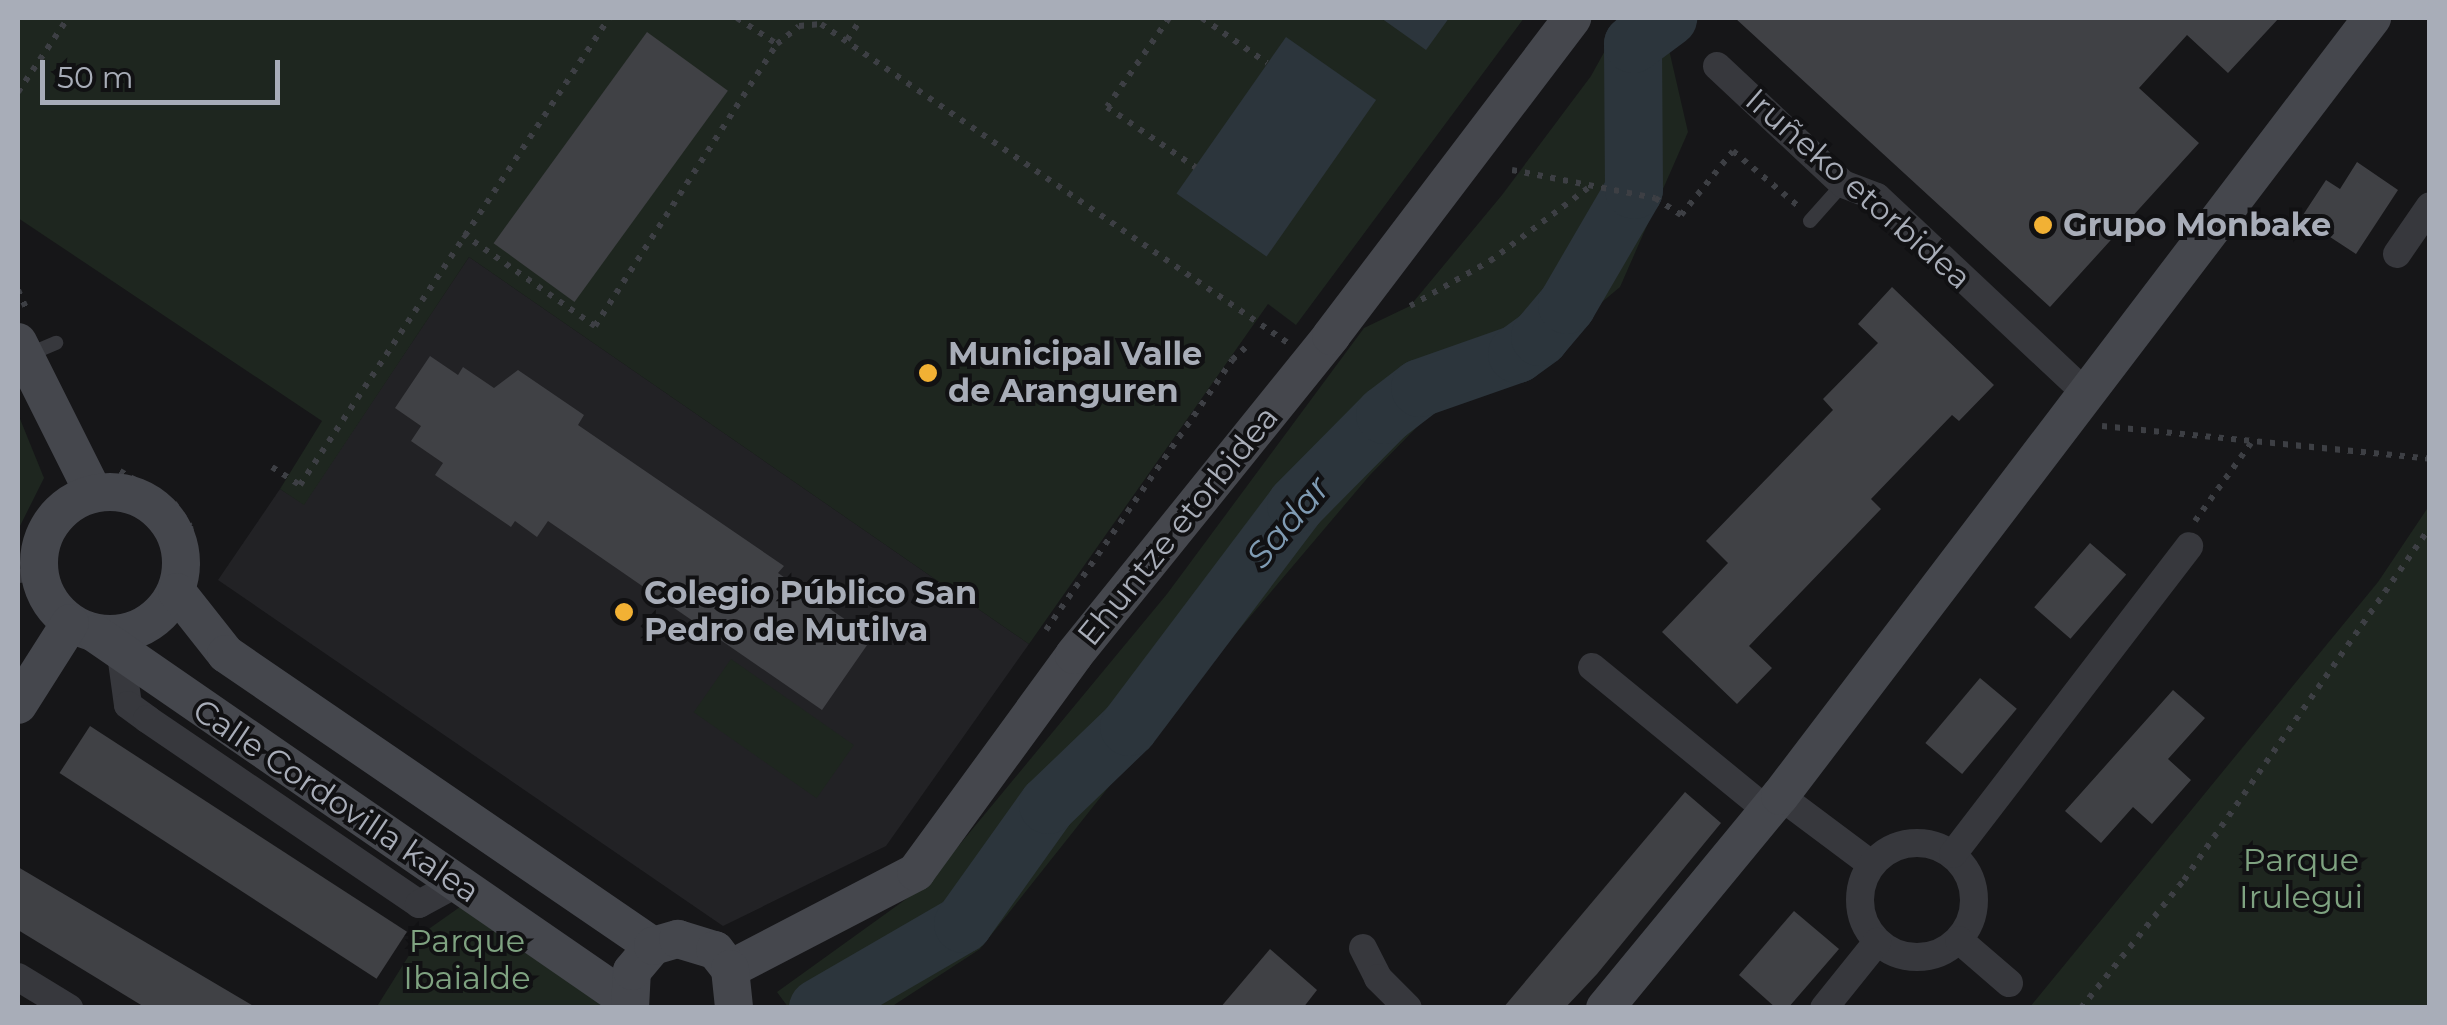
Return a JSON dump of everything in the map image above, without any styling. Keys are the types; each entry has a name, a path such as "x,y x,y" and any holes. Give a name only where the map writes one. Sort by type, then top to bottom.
{"street":[{"name":"Ehuntze etorbidea","path":"735,997 916,872 1074,655 1331,336 1572,18"},
{"path":"1605,1008 1774,804 2085,410 2372,18"},
{"name":"Iruñeko etorbidea","path":"1716,66 1843,184 1877,197 2085,410"},
{"path":"2397,254 2430,206"},
{"path":"18,704 95,637 124,634 152,622 187,588 171,524 142,499 101,477 36,347"},
{"path":"95,637 28,575 49,525 101,477"},
{"path":"1953,854 2189,546"},
{"name":"Calle Cordovilla kalea","path":"187,588 226,654 653,946"},
{"name":"Calle Cordovilla kalea","path":"95,637 628,1004"},
{"path":"1592,667 1774,804 1871,864"},
{"path":"1917,842 1953,854 1970,877 1975,898 1960,940 1923,958 1895,954 1877,942 1860,916 1859,889 1871,864 1894,846 1917,842"},
{"path":"628,1004 632,970 653,946 695,940 735,997"},
{"path":"1960,940 2009,984"},
{"path":"1824,1008 1877,942"},
{"path":"1363,948 1378,978 1408,1008"},
{"path":"18,977 69,1008"}],"lane":[{"path":"1811,220 1843,184"}],"path":[{"path":"18,92 68,18"},
{"path":"272,467 300,485 463,234 610,18"},
{"path":"737,18 777,44"},
{"path":"847,40 862,18"},
{"path":"1169,18 1107,107 1195,167"},
{"path":"1202,18 1267,63"},
{"path":"463,234 595,326 777,44 799,26 821,24 1291,345"},
{"name":"Iruñeko etorbidea","path":"1589,188 1655,198 1681,215 1732,152 1811,220"},
{"path":"1512,170 1589,188"},
{"path":"1410,306 1490,261 1589,188"},
{"path":"18,290 36,347"},
{"name":"Ehuntze etorbidea","path":"1038,641 1232,360 1250,343"},
{"path":"2085,410 2252,442 2430,458"},
{"path":"2189,546 2197,510 2252,442"},
{"path":"101,477 164,494 186,518 197,548 187,588"},
{"path":"2080,1008 2184,880 2430,526"}],"shaded area":[{"path":"1381,18 1449,18 1426,50"},
{"path":"1286,37 1376,100 1267,257 1176,193"},
{"name":"Colegio Público San Pedro de Mutilva","path":"469,257 1029,644 886,846 723,926 218,580 280,489 304,504"}],"green space":[{"name":"Municipal Valle de Aranguren","path":"18,18 1524,18 1296,325 1268,304 1029,644 469,257 304,505 280,489 322,421 18,218"},
{"path":"1623,18 1692,18 1667,41 1688,132 1620,287 1529,363 1460,383 1370,475 1154,730 980,949 891,1007 788,1007 777,992 927,884 1167,594 1364,328 1410,306 1502,195 1591,76"},
{"path":"18,414 44,478 18,530"},
{"name":"Parque Irulegui","path":"2429,506 2429,1007 2030,1007 2378,582"},
{"path":"731,659 854,745 817,798 694,712"},
{"name":"Parque Ibaialde","path":"467,902 614,1008 376,1008 423,933"}],"building":[{"name":"Grupo Monbake","path":"1735,18 2279,18 2228,73 2187,35 2139,88 2199,143 2050,307"},
{"path":"647,32 728,91 574,302 494,243"},
{"path":"2357,162 2398,190 2356,254 2301,218 2326,180 2340,189"},
{"path":"1892,287 1994,385 1959,421 1952,415 1871,499 1881,509 1749,646 1772,668 1737,704 1662,632 1728,563 1706,541 1833,410 1823,399 1878,343 1858,324"},
{"path":"430,356 458,375 463,367 494,388 518,370 584,415 578,425 784,566 778,573 872,638 822,710 548,521 537,537 515,521 511,527 435,475 443,463 411,441 421,426 395,408"},
{"path":"2090,543 2126,574 2070,639 2034,607"},
{"path":"1980,678 2017,709 1962,774 1925,743"},
{"path":"2173,690 2205,718 2168,759 2191,780 2152,824 2133,807 2101,843 2065,811"},
{"path":"90,726 407,932 377,979 60,773"},
{"path":"1685,792 1721,823 1597,974 1565,1008 1503,1008"},
{"path":"18,867 257,1008 146,1008 18,930"},
{"path":"1794,911 1839,949 1788,1008 1776,1008 1739,975"},
{"path":"1270,949 1317,990 1303,1008 1220,1008"}],"waterway":[{"name":"Sadar","path":"818,1008 963,924 1048,805 1129,727 1296,505 1385,415 1420,388 1517,354 1540,337 1567,305 1634,190 1633,44 1668,18"}],"place":[{"name":"Grupo Monbake","path":"2043,225"},
{"name":"Municipal Valle de Aranguren","path":"928,373"},
{"name":"Colegio Público San Pedro de Mutilva","path":"624,612"}]}
